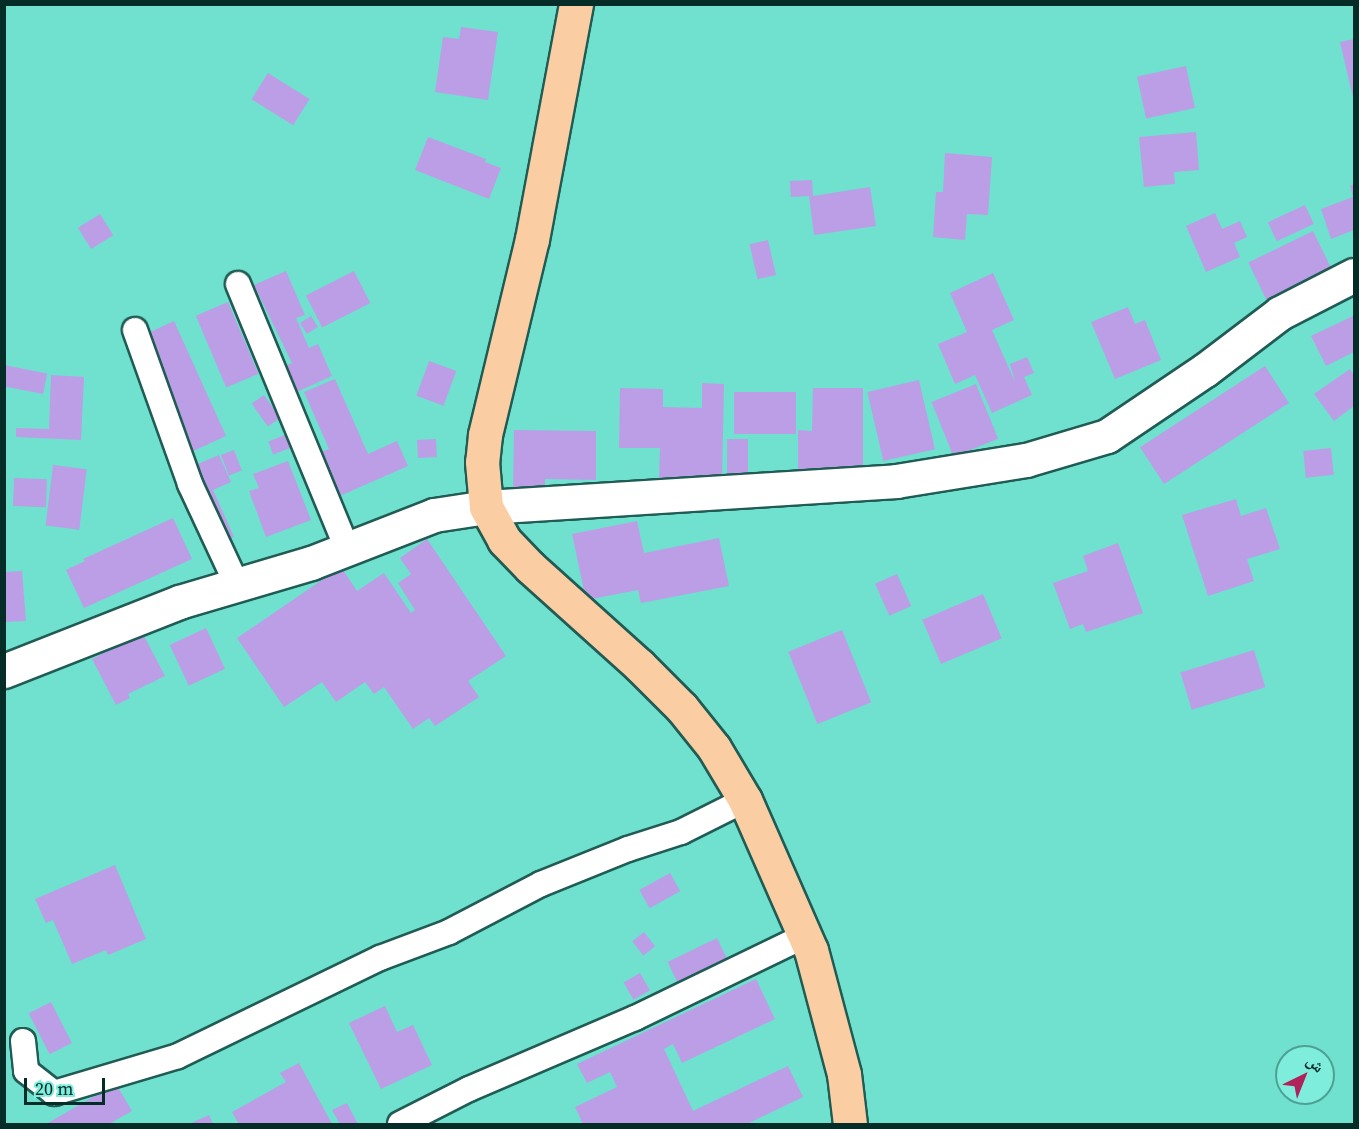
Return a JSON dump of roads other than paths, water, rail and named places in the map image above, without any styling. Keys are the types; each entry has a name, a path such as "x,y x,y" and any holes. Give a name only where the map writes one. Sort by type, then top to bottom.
{"main road":[{"path":"576,4 532,239 485,435 482,479 486,507 504,540 530,567 682,708 714,748 745,800 805,936 844,1074 850,1125"}],"street":[{"path":"4,671 178,602 311,563 434,515 486,507 896,481 1026,460 1107,436 1205,370 1280,313 1354,275"},
{"path":"238,284 347,549"},
{"path":"135,330 190,484 237,585"},
{"path":"23,1041 27,1071 54,1093 178,1056 380,958 449,932 541,884 628,849 681,832 745,800"},
{"path":"400,1125 469,1089 635,1018 805,936"}]}
